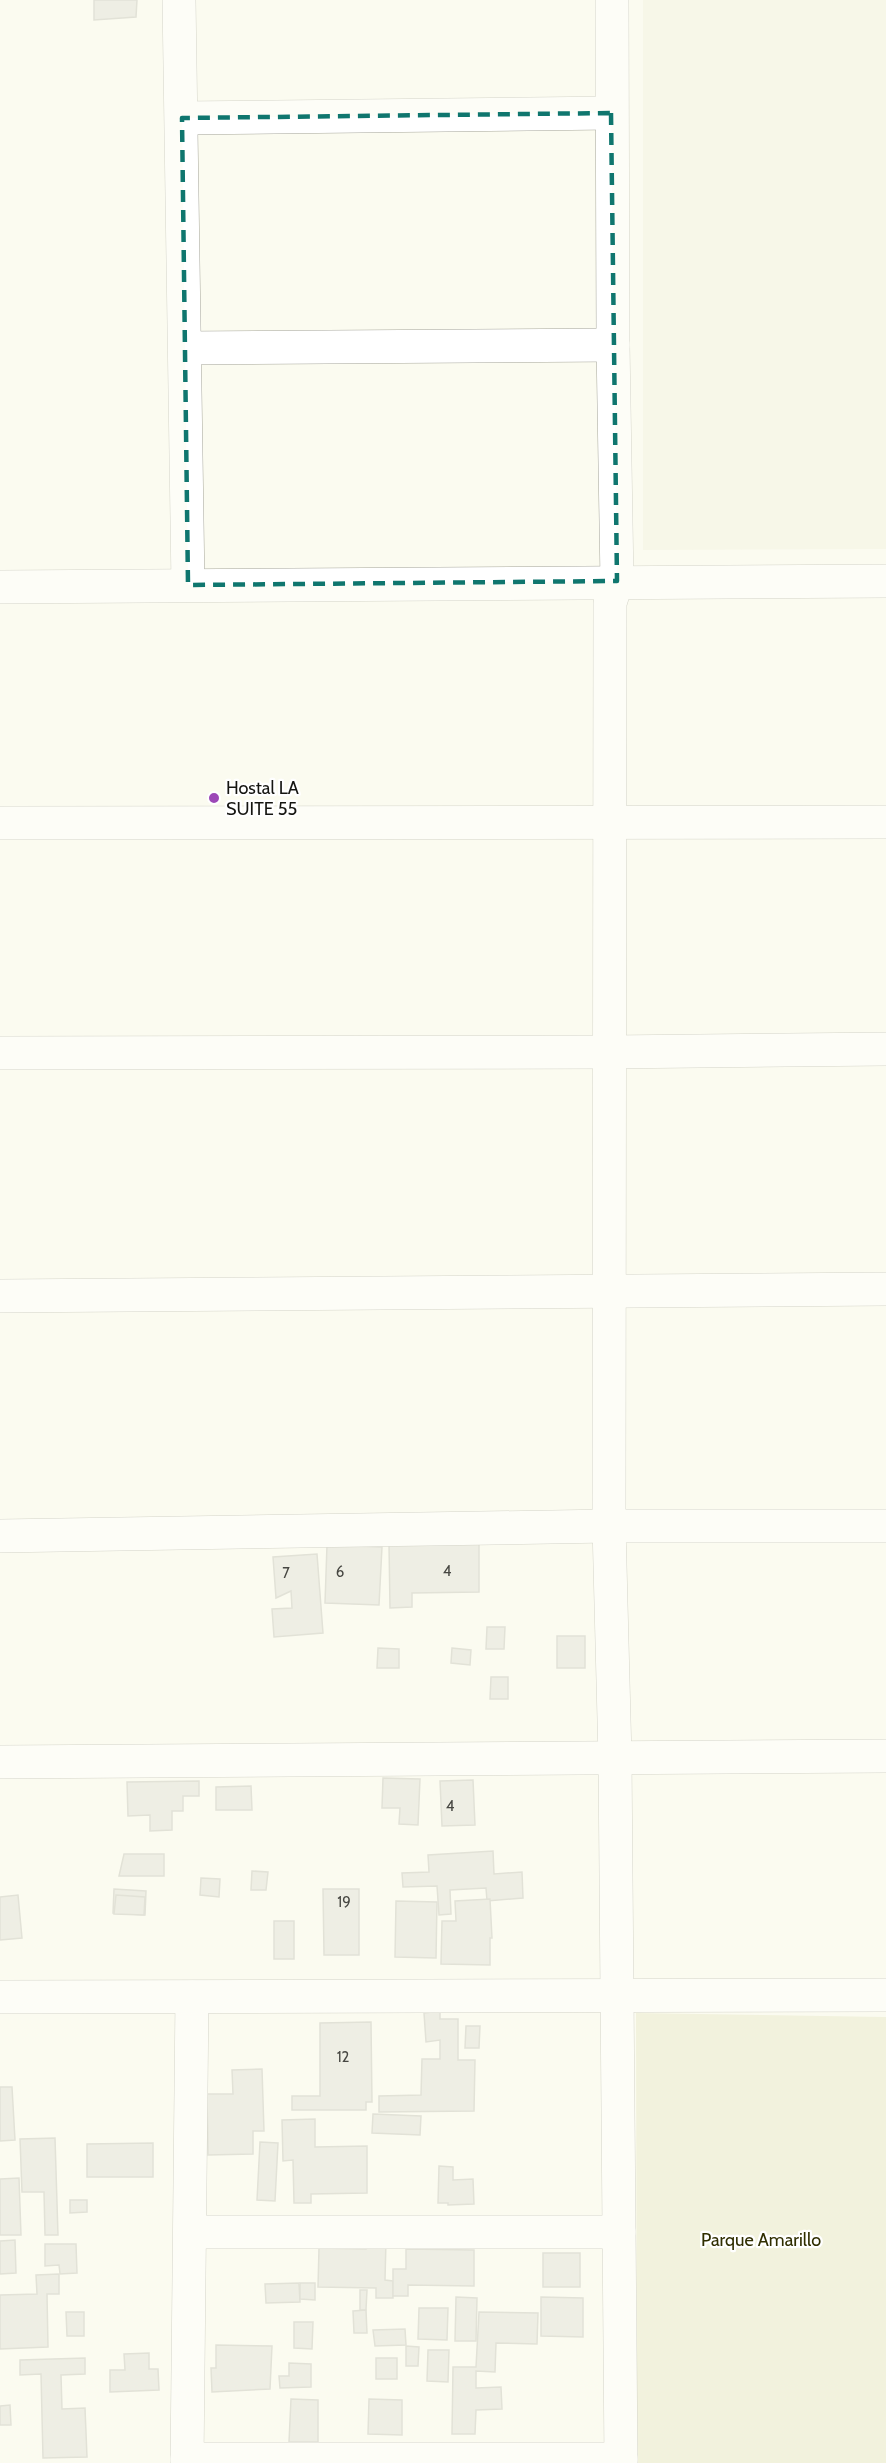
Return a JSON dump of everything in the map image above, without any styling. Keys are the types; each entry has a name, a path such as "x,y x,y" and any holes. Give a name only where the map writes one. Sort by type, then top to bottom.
{"street":[{"path":"179,0 188,585"},
{"path":"192,1996 187,2461 621,2461 615,1758 609,1526 610,603 618,581 613,345 612,0"},
{"path":"182,118 611,113"},
{"path":"185,348 613,345"},
{"path":"0,587 886,580"},
{"path":"0,823 886,822"},
{"path":"0,1053 886,1049"},
{"path":"0,1296 886,1289"},
{"path":"0,1536 609,1526 886,1526"},
{"path":"0,1762 886,1756"},
{"path":"0,1996 886,1995"},
{"path":"190,2232 619,2232"}],"highlighted area":[{"path":"611,113 617,581 188,585 182,118"}],"shaded area":[{"path":"643,0 886,0 886,549 643,550"}],"green space":[{"name":"Parque Amarillo","path":"636,2013 886,2017 886,2463 637,2463"}],"building":[{"path":"94,0 137,0 136,17 94,20"},
{"path":"389,1544 479,1544 479,1592 412,1593 412,1607 390,1608"},
{"path":"327,1545 382,1547 379,1605 325,1603"},
{"path":"317,1554 323,1633 274,1637 272,1609 292,1608 291,1591 276,1598 273,1557"},
{"path":"487,1627 505,1627 504,1649 486,1649"},
{"path":"557,1636 585,1636 585,1668 557,1668"},
{"path":"378,1648 399,1649 399,1668 377,1668"},
{"path":"452,1648 471,1650 470,1665 451,1663"},
{"path":"491,1677 508,1677 508,1699 490,1699"},
{"path":"383,1778 420,1779 418,1825 399,1824 400,1808 382,1808"},
{"path":"473,1780 475,1825 442,1826 440,1781"},
{"path":"199,1781 199,1796 183,1796 183,1811 172,1811 172,1830 150,1831 150,1815 128,1816 127,1782"},
{"path":"251,1786 252,1810 216,1810 216,1787"},
{"path":"493,1851 494,1874 522,1872 523,1898 487,1901 486,1888 450,1890 451,1914 439,1915 437,1886 403,1887 402,1873 429,1872 428,1855"},
{"path":"124,1854 164,1854 164,1876 119,1876"},
{"path":"252,1871 268,1872 266,1890 251,1890"},
{"path":"201,1878 220,1879 219,1897 200,1895"},
{"path":"114,1889 146,1891 145,1915 113,1913"},
{"path":"323,1889 359,1889 359,1955 324,1955"},
{"path":"18,1895 22,1938 0,1940 0,1897"},
{"path":"116,1895 145,1897 144,1915 114,1914"},
{"path":"490,1899 492,1938 490,1938 490,1965 441,1964 442,1921 456,1921 455,1901"},
{"path":"396,1901 437,1902 436,1958 395,1957"},
{"path":"274,1921 294,1921 294,1959 274,1959"},
{"path":"440,2011 440,2019 458,2019 458,2060 475,2060 474,2111 379,2112 379,2096 421,2095 422,2059 440,2059 440,2040 426,2042 424,2013"},
{"path":"371,2022 372,2102 366,2102 366,2110 292,2110 292,2096 320,2096 320,2023"},
{"path":"466,2026 480,2026 479,2048 465,2048"},
{"path":"262,2069 264,2131 253,2131 253,2154 208,2155 207,2094 233,2094 232,2070"},
{"path":"0,2087 12,2087 15,2140 0,2141"},
{"path":"373,2114 421,2116 420,2135 372,2133"},
{"path":"315,2119 315,2147 367,2146 367,2193 311,2194 311,2203 294,2203 293,2160 283,2161 282,2120"},
{"path":"55,2138 58,2235 45,2235 44,2192 22,2192 20,2139"},
{"path":"260,2142 278,2143 275,2201 257,2200"},
{"path":"153,2143 153,2177 87,2177 87,2144"},
{"path":"439,2166 453,2167 453,2180 473,2179 474,2204 438,2203"},
{"path":"19,2178 21,2235 0,2235 0,2179"},
{"path":"70,2200 87,2200 87,2212 70,2213"},
{"path":"15,2240 16,2273 0,2274 0,2241"},
{"path":"366,2241 386,2241 385,2280 393,2281 393,2298 376,2298 376,2288 318,2287 319,2248 366,2249"},
{"path":"45,2244 76,2244 77,2273 60,2274 59,2265 45,2266"},
{"path":"406,2249 474,2250 474,2286 408,2285 408,2296 393,2296 393,2269 406,2269"},
{"path":"543,2253 580,2253 580,2287 543,2287"},
{"path":"59,2274 59,2294 47,2294 48,2347 0,2349 0,2295 37,2294 36,2275"},
{"path":"299,2283 300,2302 266,2303 265,2284"},
{"path":"300,2283 315,2283 315,2300 300,2299"},
{"path":"360,2290 367,2290 366,2310 360,2310"},
{"path":"456,2297 477,2298 476,2341 455,2341"},
{"path":"541,2297 583,2298 583,2337 541,2336"},
{"path":"419,2308 448,2308 447,2340 418,2339"},
{"path":"366,2310 367,2333 354,2333 353,2311"},
{"path":"66,2312 84,2312 84,2336 67,2336"},
{"path":"479,2312 538,2313 537,2344 496,2343 495,2372 476,2371 476,2388 501,2387 502,2409 476,2410 475,2434 452,2434 453,2367 476,2367"},
{"path":"294,2322 313,2322 312,2349 294,2348"},
{"path":"405,2329 406,2345 375,2346 373,2330"},
{"path":"216,2345 272,2346 270,2389 212,2392 211,2368 216,2368"},
{"path":"406,2346 419,2347 418,2366 406,2366"},
{"path":"428,2350 449,2350 448,2382 427,2381"},
{"path":"149,2353 149,2369 158,2369 159,2390 110,2392 110,2370 125,2370 124,2354"},
{"path":"85,2358 85,2374 61,2375 62,2409 85,2408 87,2457 43,2458 41,2374 20,2375 20,2360"},
{"path":"376,2358 397,2358 397,2379 376,2379"},
{"path":"289,2363 311,2364 311,2387 280,2388 279,2376 289,2376"},
{"path":"291,2399 318,2400 318,2442 289,2442"},
{"path":"369,2399 402,2400 402,2435 368,2434"},
{"path":"10,2405 11,2425 0,2425 0,2406"}],"place":[{"name":"Hostal LA SUITE 55","path":"214,798"}]}
